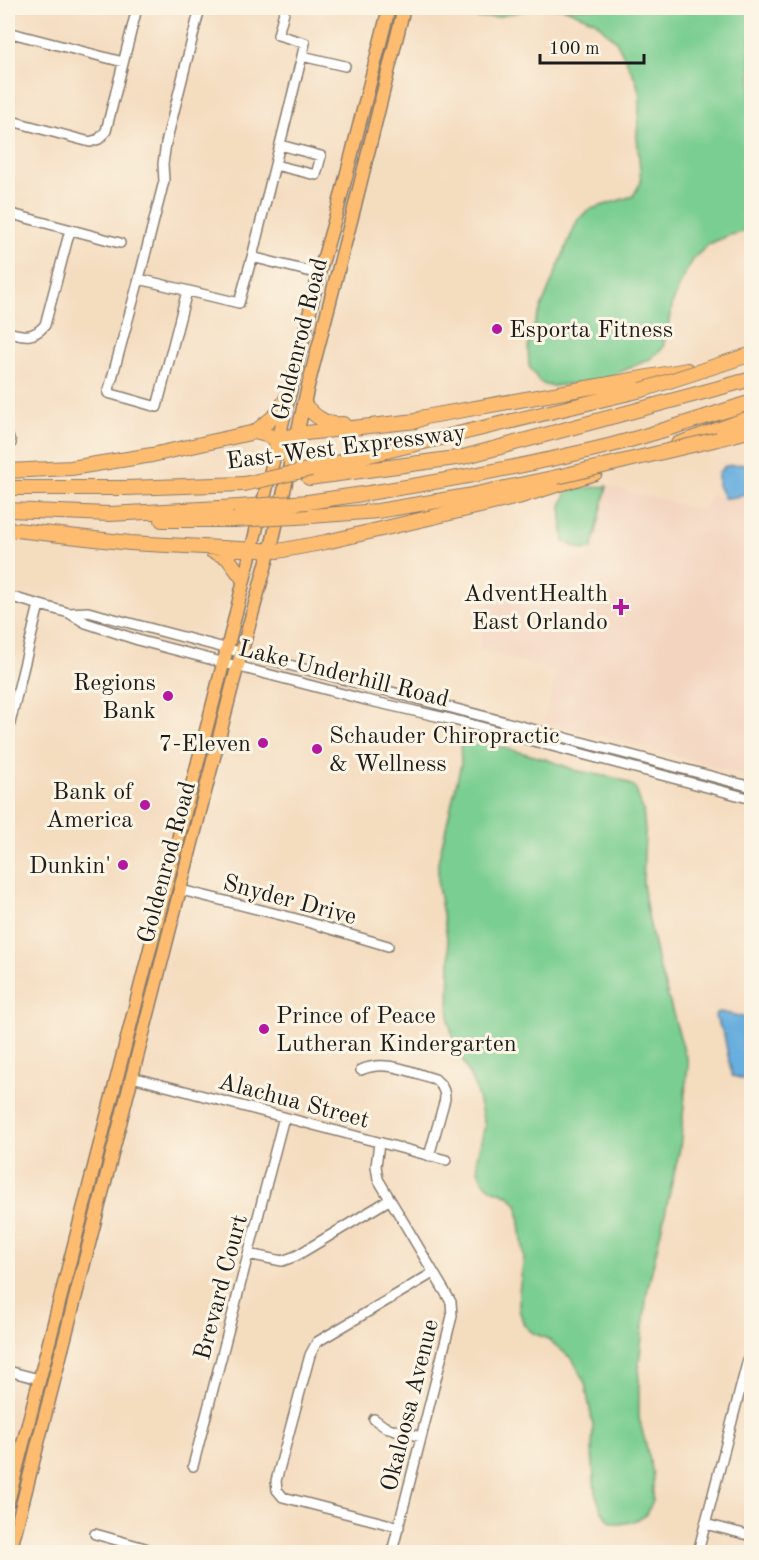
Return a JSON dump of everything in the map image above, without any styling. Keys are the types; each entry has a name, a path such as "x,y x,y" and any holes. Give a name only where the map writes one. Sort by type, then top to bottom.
{"highway":[{"path":"304,404 314,416 335,425 425,417 752,356"},
{"path":"310,474 642,390 752,356"},
{"name":"East-West Expressway","path":"8,488 126,488 244,484 310,474 463,457 752,378"},
{"path":"8,471 71,468 152,455 255,432 276,415 288,396"},
{"name":"East-West Expressway","path":"8,510 110,514 235,514 386,491 608,446 752,402"},
{"path":"278,441 297,434 416,421 425,417"},
{"path":"8,529 130,543 270,551 326,542 518,497 584,477 752,417"},
{"path":"235,514 297,517 378,511 467,496 557,477 752,430"},
{"path":"255,432 278,441 291,462"},
{"path":"204,548 227,557 243,579"}],"main road":[{"name":"Goldenrod Road","path":"8,1503 11,1471 27,1428 227,648 319,274 389,8"},
{"name":"Goldenrod Road","path":"10,1552 237,667 270,551 335,278 404,8"},
{"path":"328,244 331,252 331,272 335,278"},
{"path":"319,274 325,280 329,304"},
{"path":"176,848 177,863 174,876 181,890"},
{"path":"161,906 166,921 157,956 162,961"},
{"path":"128,1033 130,1049 126,1062 132,1077"},
{"path":"115,1083 120,1087 122,1094 117,1113 118,1131"},
{"path":"27,1428 27,1453 29,1460 33,1463"},
{"path":"11,1471 21,1492 21,1513"}],"street":[{"path":"8,120 90,142 99,139 106,131 137,8"},
{"path":"187,291 157,407 108,393 164,181 163,164 166,143 200,8"},
{"path":"139,279 239,303 305,43 278,36 285,8"},
{"path":"8,36 15,34 123,62"},
{"path":"302,56 345,66"},
{"path":"275,165 316,175 321,156 280,145"},
{"path":"8,213 120,243"},
{"path":"8,332 25,336 38,332 45,325 70,230"},
{"path":"252,257 319,274"},
{"name":"Lake Underhill Road","path":"8,596 69,613 86,623 113,633 237,667 752,799"},
{"path":"8,730 39,605"},
{"name":"Lake Underhill Road","path":"69,613 88,612 752,787"},
{"path":"592,757 595,746"},
{"name":"Snyder Drive","path":"181,890 297,919 388,946"},
{"path":"362,1070 372,1065 383,1065 435,1079 441,1084 445,1092 445,1099 429,1156"},
{"name":"Alachua Street","path":"132,1077 446,1160"},
{"name":"Brevard Court","path":"193,1466 284,1117"},
{"name":"Okaloosa Avenue","path":"379,1143 376,1166 378,1179 451,1302 452,1316 392,1552"},
{"path":"248,1254 282,1261 296,1256 389,1200"},
{"path":"399,1527 283,1497 277,1491 276,1481 310,1355 317,1342 433,1273"},
{"path":"698,1552 750,1359 752,1344"},
{"path":"8,1371 39,1379"},
{"path":"374,1419 385,1427 421,1437"},
{"path":"705,1524 752,1536"},
{"path":"95,1534 152,1552"}],"shaded area":[{"name":"AdventHealth East Orlando","path":"607,486 703,510 711,494 734,498 744,495 751,488 751,775 543,722 557,673 479,649 503,551 565,564 573,557 588,560"}],"green space":[{"path":"459,8 533,8 497,17 477,18"},
{"path":"563,8 751,8 751,230 730,235 709,244 694,258 673,302 663,348 650,359 602,380 553,386 539,381 529,366 528,346 536,320 577,221 588,210 633,196 641,182 637,136 640,96 636,80 616,41 595,21"},
{"path":"607,486 592,549 583,550 564,542 561,506 568,490"},
{"path":"465,737 545,759 578,771 620,779 635,787 643,810 645,831 643,883 647,911 658,963 688,1064 680,1148 647,1292 639,1364 639,1418 653,1473 653,1501 645,1516 635,1521 620,1524 611,1522 602,1512 595,1492 592,1452 593,1425 585,1383 573,1360 548,1339 533,1333 524,1325 519,1309 524,1258 518,1206 510,1196 492,1189 483,1181 478,1170 477,1157 485,1126 476,1090 453,1038 449,1021 450,955 438,886 438,862 461,764 460,740"}],"water":[{"path":"751,463 751,488 739,496 724,498 718,485 718,473 725,466"},
{"path":"721,1012 751,1019 751,1081 732,1076 724,1035 715,1017 716,1013"}],"place":[{"name":"Esporta Fitness","path":"497,329"},
{"name":"AdventHealth East Orlando","path":"621,607"},
{"name":"Regions Bank","path":"168,696"},
{"name":"7-Eleven","path":"263,743"},
{"name":"Schauder Chiropractic & Wellness","path":"317,749"},
{"name":"Bank of America","path":"145,805"},
{"name":"Dunkin'","path":"123,865"},
{"name":"Prince of Peace Lutheran Kindergarten","path":"264,1029"}]}
